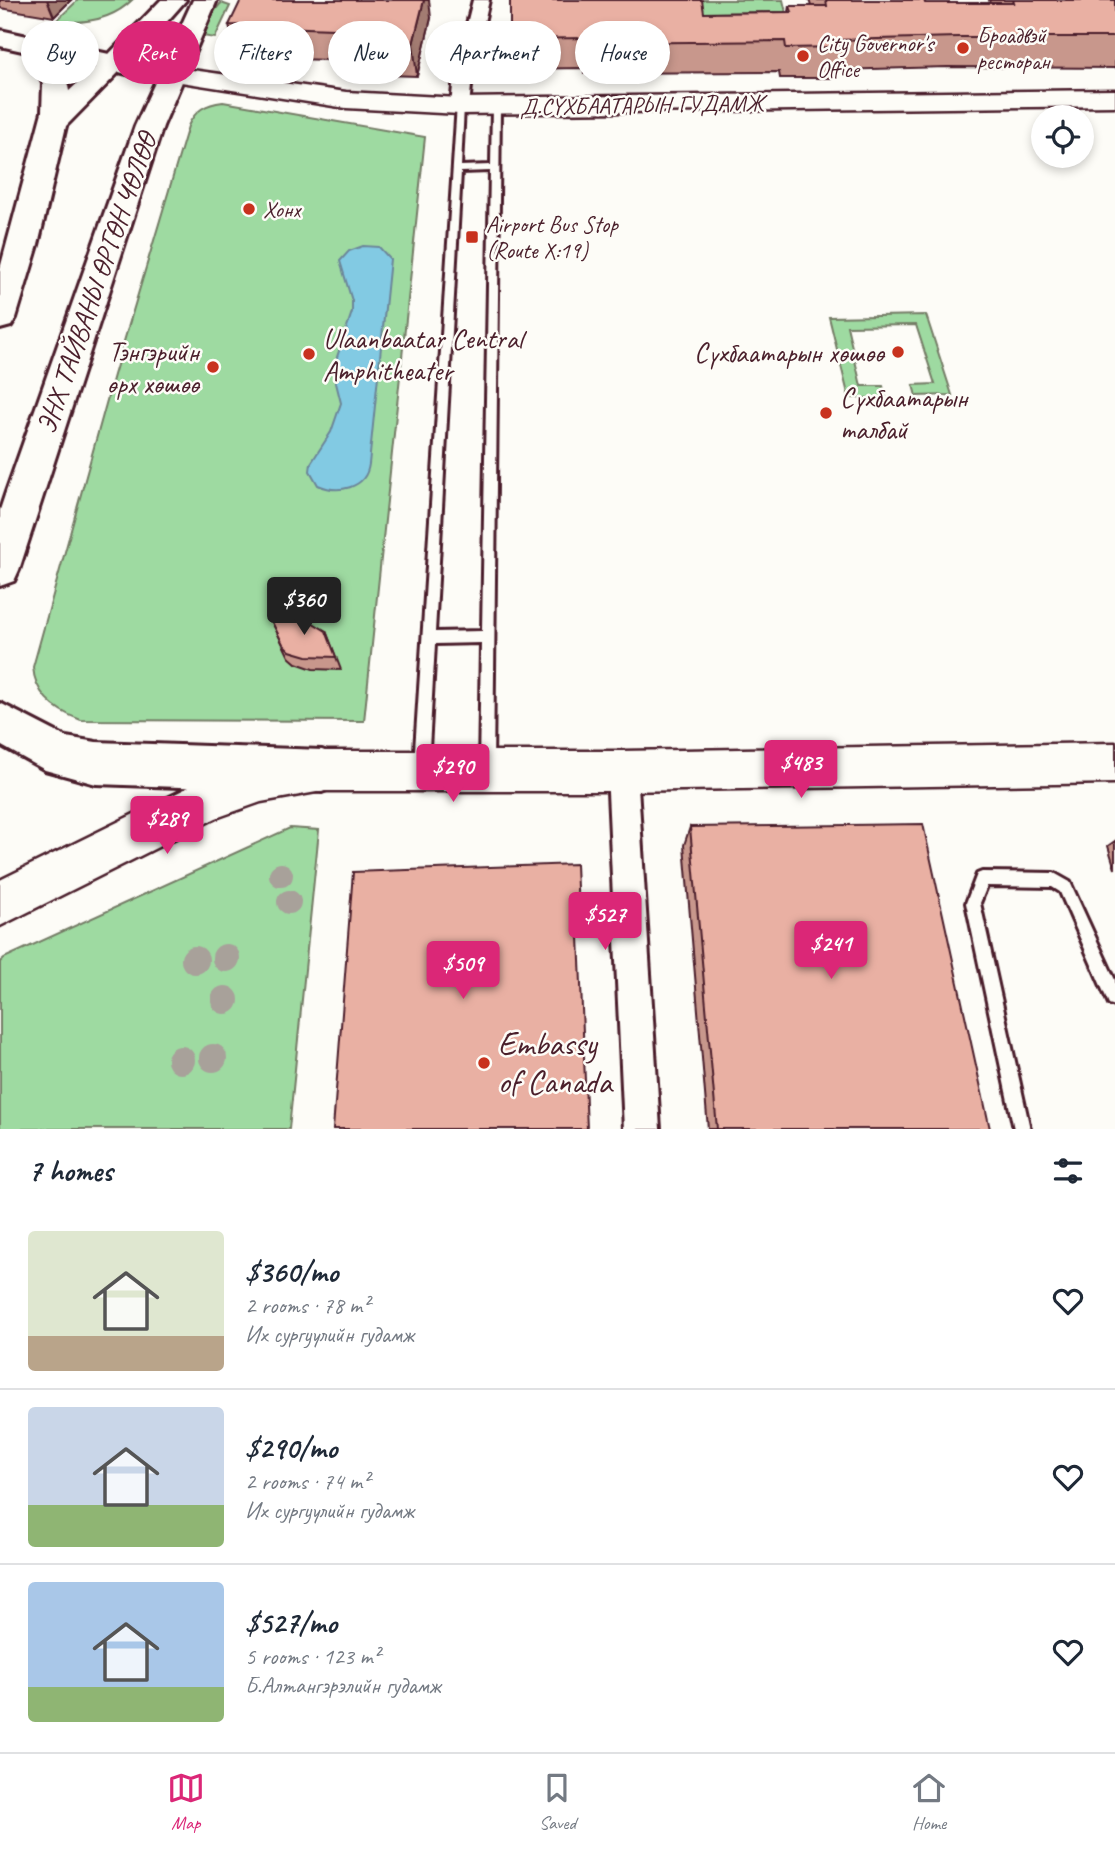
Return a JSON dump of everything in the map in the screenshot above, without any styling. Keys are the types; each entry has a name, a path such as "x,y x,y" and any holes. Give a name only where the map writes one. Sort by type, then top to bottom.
{"highway":[{"path":"99,37 135,24 172,0"},
{"path":"51,127 112,64 152,30 172,0"},
{"name":"ЭНХ ТАЙВАНЫ ӨРГӨН ЧӨЛӨӨ","path":"195,21 205,0"},
{"path":"0,38 21,43"},
{"path":"99,61 112,64"},
{"path":"0,318 23,245 56,112 56,84"},
{"name":"ЭНХ ТАЙВАНЫ ӨРГӨН ЧӨЛӨӨ","path":"0,570 24,492 145,139 167,84"},
{"path":"0,723 60,756 96,764 322,771"}],"main road":[{"name":"Д.СҮХБААТАРЫН ГУДАМЖ","path":"200,78 346,100 496,107 1115,98"},
{"path":"0,904 206,801 261,782 322,771 622,771 1115,763"}],"street":[{"path":"460,106 463,76 481,0"},
{"path":"622,771 642,1129"}],"lane":[{"path":"421,772 460,106"},
{"path":"486,772 496,107"},
{"path":"456,169 495,168"},
{"path":"429,638 488,637"},
{"path":"1022,1129 973,903 982,879 1054,880 1065,887 1115,998"}],"green space":[{"path":"78,0 132,0 115,12 97,19 56,21"},
{"path":"694,0 783,0 789,25 698,26"},
{"path":"221,3 230,6 223,21 214,21 214,38 202,36 211,15"},
{"path":"223,102 425,137 364,721 81,720 48,701 35,677 33,667 114,375 188,126 202,109"},
{"path":"926,315 952,395 916,396 913,385 935,384 916,325 847,326 861,386 883,386 886,398 849,398 829,317"},
{"path":"290,828 319,830 289,1129 0,1129 0,962"}],"water":[{"path":"363,246 379,247 390,259 369,464 363,479 357,484 342,489 326,488 318,485 310,471 311,463 331,432 341,403 335,379 337,357 352,312 352,301 340,261 349,251"}],"building":[{"path":"241,0 424,0 413,44 411,21 328,21 328,29 314,28 314,21 231,21"},
{"path":"510,0 702,0 704,13 792,12 790,6 827,6 826,0 1014,3 1013,0 1115,0 1115,37 837,40 839,47 786,48 785,41 670,42 670,21 575,21 575,38 561,38 561,21 510,21"},
{"path":"270,618 305,618 326,631 336,657 307,656 290,651 283,644"},
{"path":"923,824 990,1129 717,1129 690,827"},
{"path":"576,864 587,1129 333,1129 353,872"}],"place":[{"name":"Броадвэй ресторан","path":"963,48"},
{"name":"City Governor's Office","path":"803,56"},
{"name":"Хонх","path":"249,209"},
{"name":"Airport Bus Stop (Route X:19)","path":"472,237"},
{"name":"Сүхбаатарын хөшөө","path":"898,352"},
{"name":"Ulaanbaatar Central Amphitheater","path":"309,354"},
{"name":"Тэнгэрийн өрх хөшөө","path":"213,367"},
{"name":"Сүхбаатарын талбай","path":"826,413"},
{"name":"Embassy of Canada","path":"484,1063"}]}
